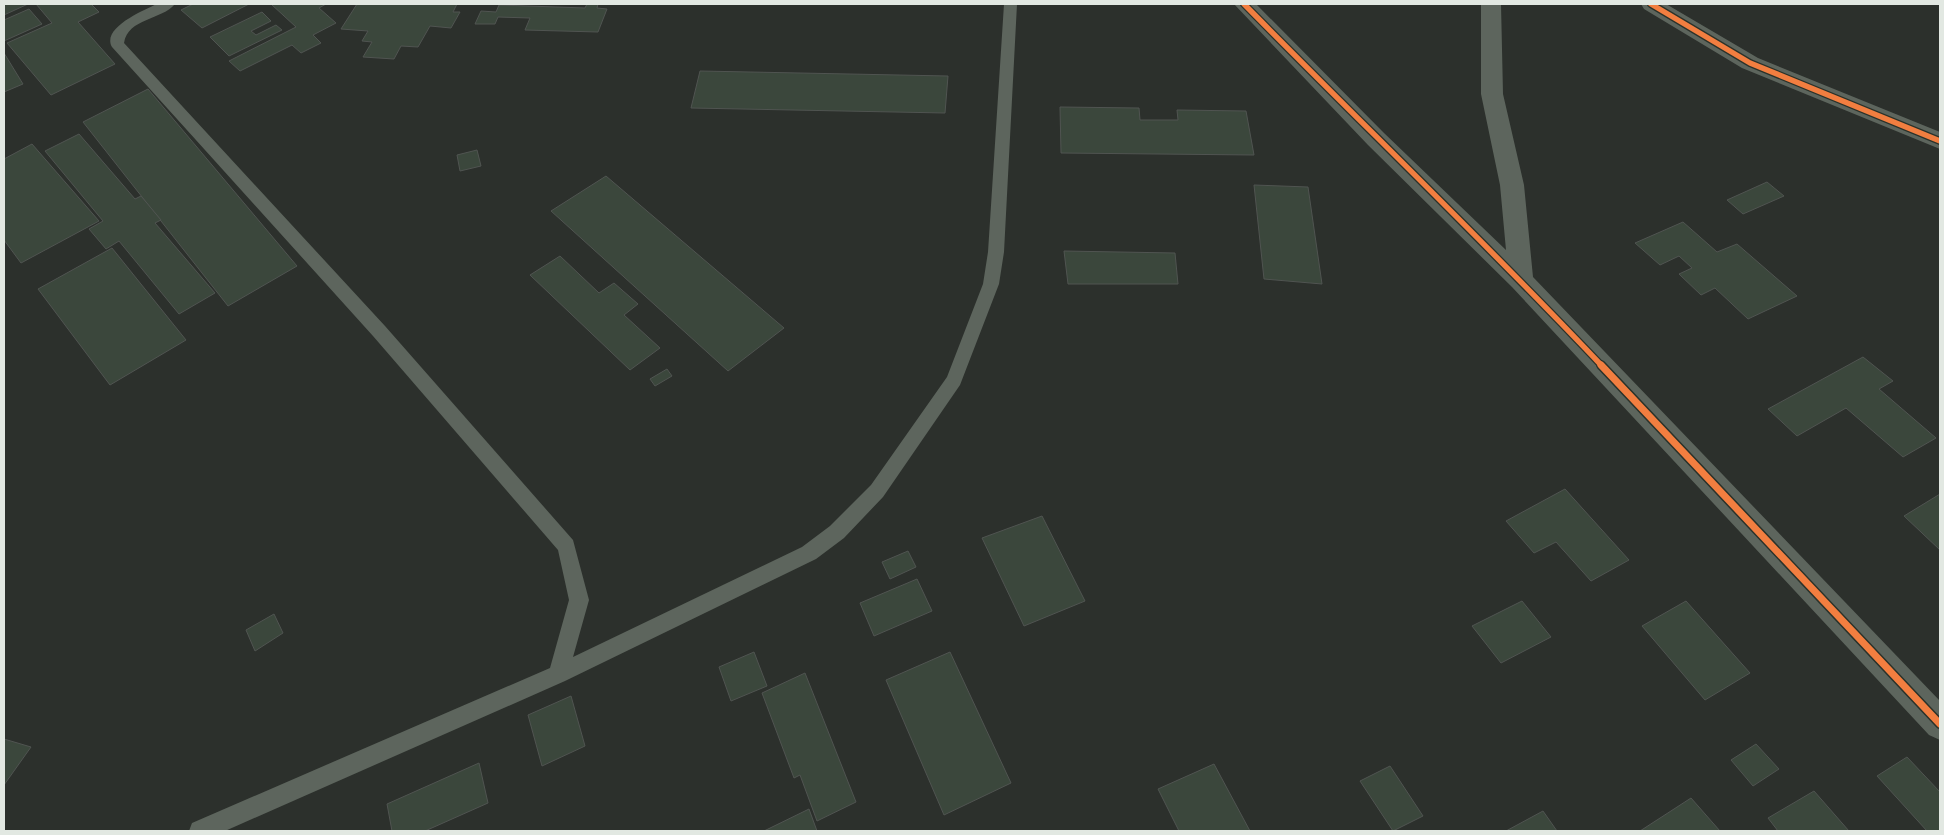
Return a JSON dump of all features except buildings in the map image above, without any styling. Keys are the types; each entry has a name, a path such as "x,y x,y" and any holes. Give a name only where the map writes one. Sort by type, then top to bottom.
{"street":[{"path":"1244,4 1376,139 1521,280 1940,724"},
{"path":"1491,4 1492,94 1512,185 1521,280"},
{"path":"1652,4 1750,63 1940,142"}],"lane":[{"path":"168,4 121,31 116,38 117,44 379,331 566,546 580,600 558,674"},
{"path":"200,831 558,674 809,553 837,532 877,490 954,380 991,284 996,252 1011,4"}],"cycle path":[{"path":"1244,4 1376,139 1521,280 1940,724"},
{"path":"1651,4 1750,63 1940,141"}]}
